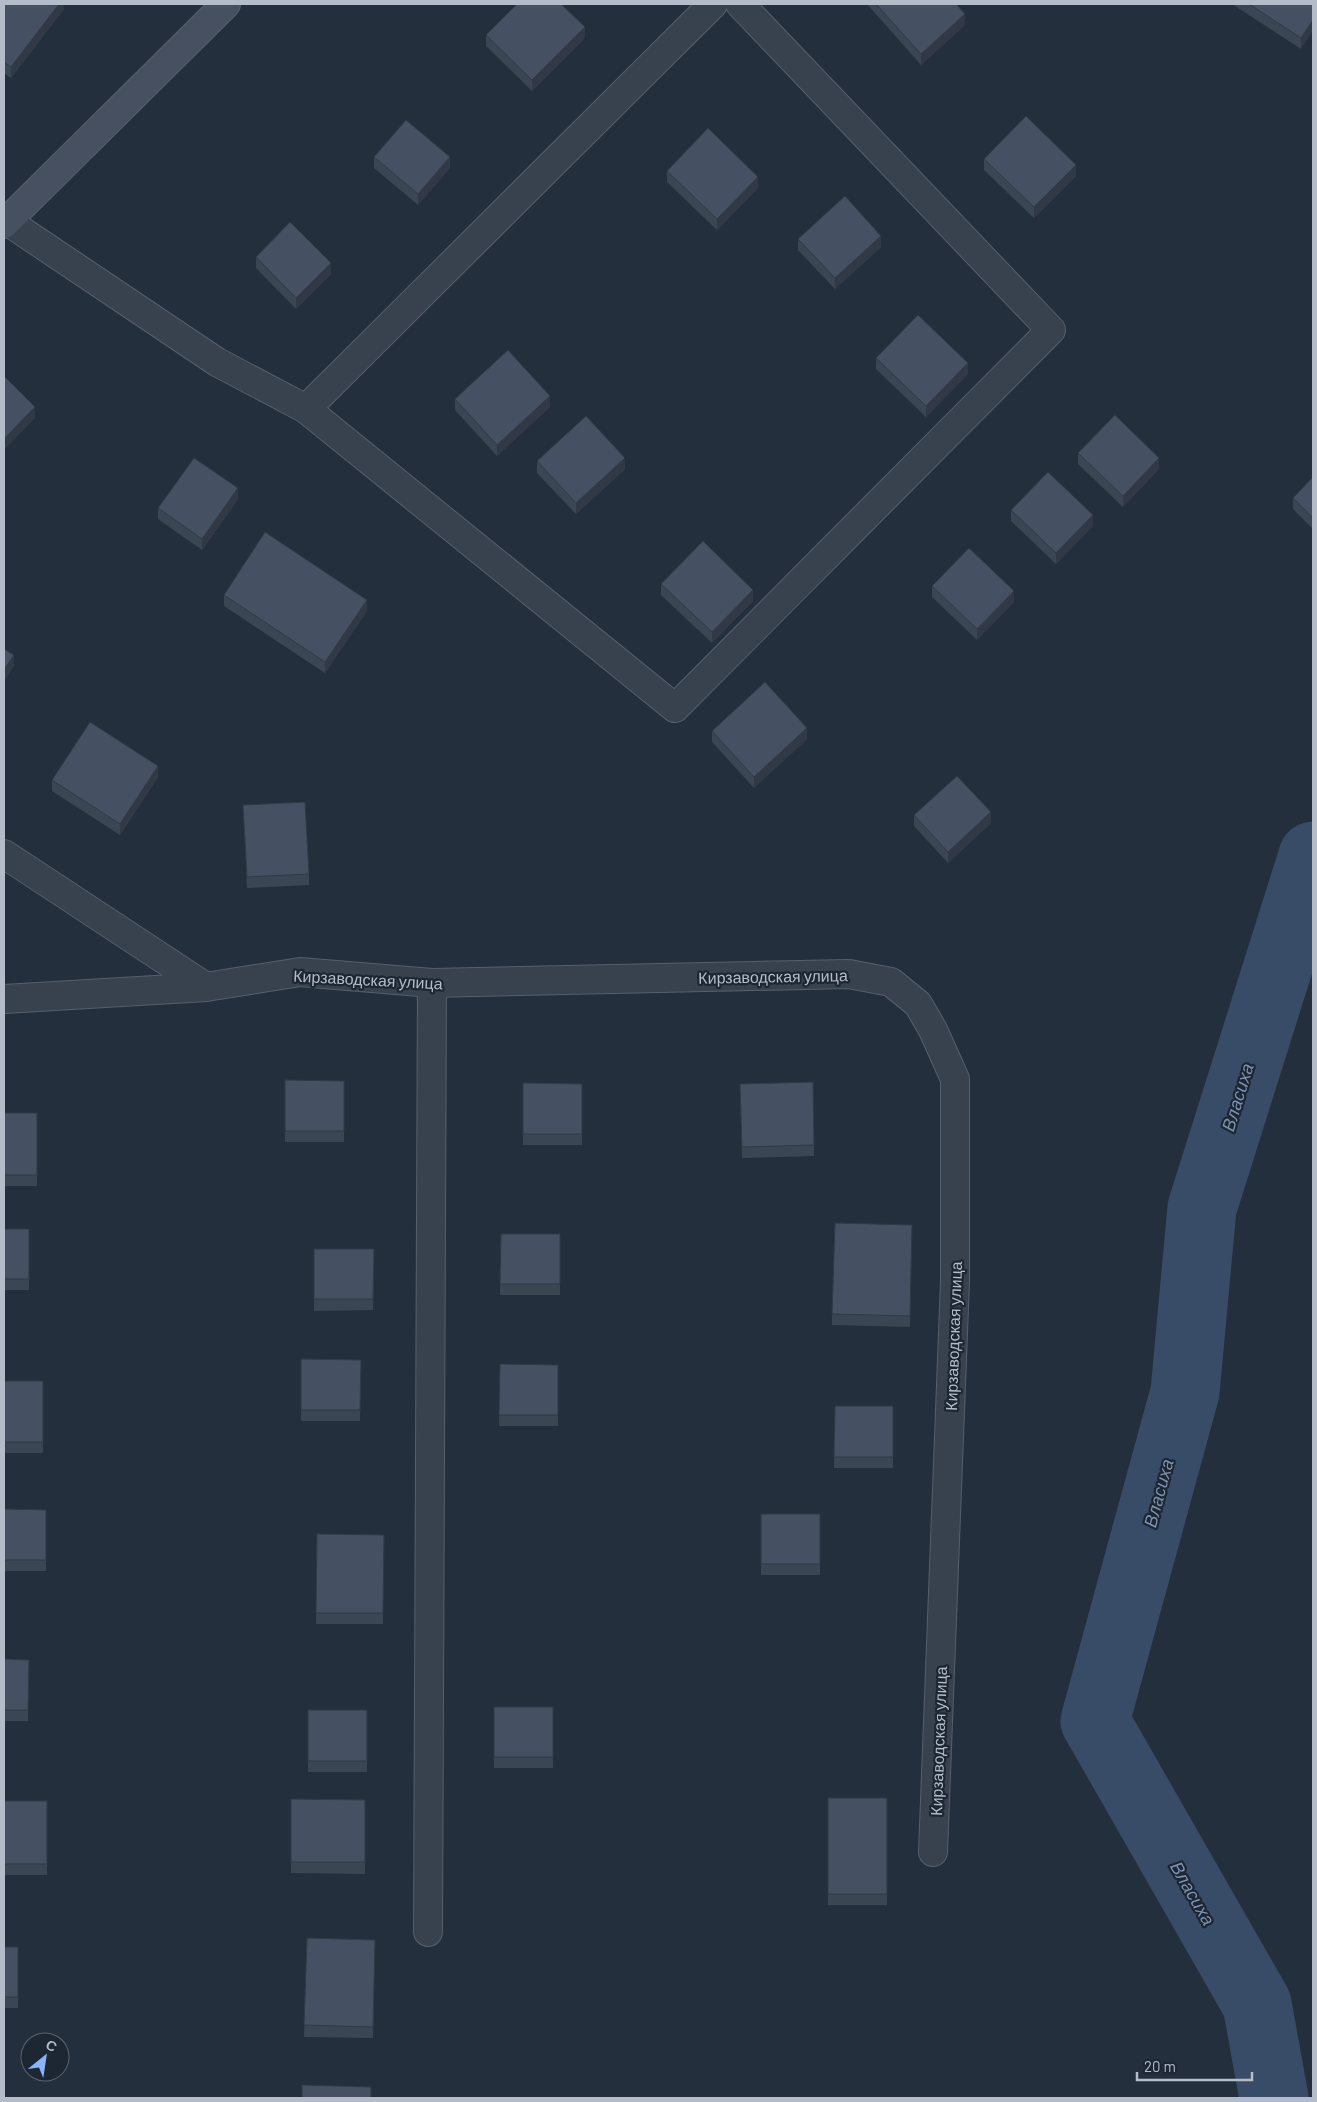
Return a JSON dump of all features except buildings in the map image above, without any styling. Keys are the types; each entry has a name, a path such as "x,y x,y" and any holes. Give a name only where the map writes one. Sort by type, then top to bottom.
{"street":[{"path":"226,4 5,222 217,362 306,409 675,708 1051,330 740,4"},
{"path":"306,409 713,4"},
{"path":"4,854 206,987"},
{"name":"Кирзаводская улица","path":"4,999 206,987 300,972 432,983 849,974 891,982 918,1004 934,1030 955,1079 955,1281 933,1852"},
{"path":"428,1932 432,983"}],"waterway":[{"name":"Власиха","path":"1274,2098 1257,2004 1095,1721 1185,1392 1202,1208 1313,856"}]}
